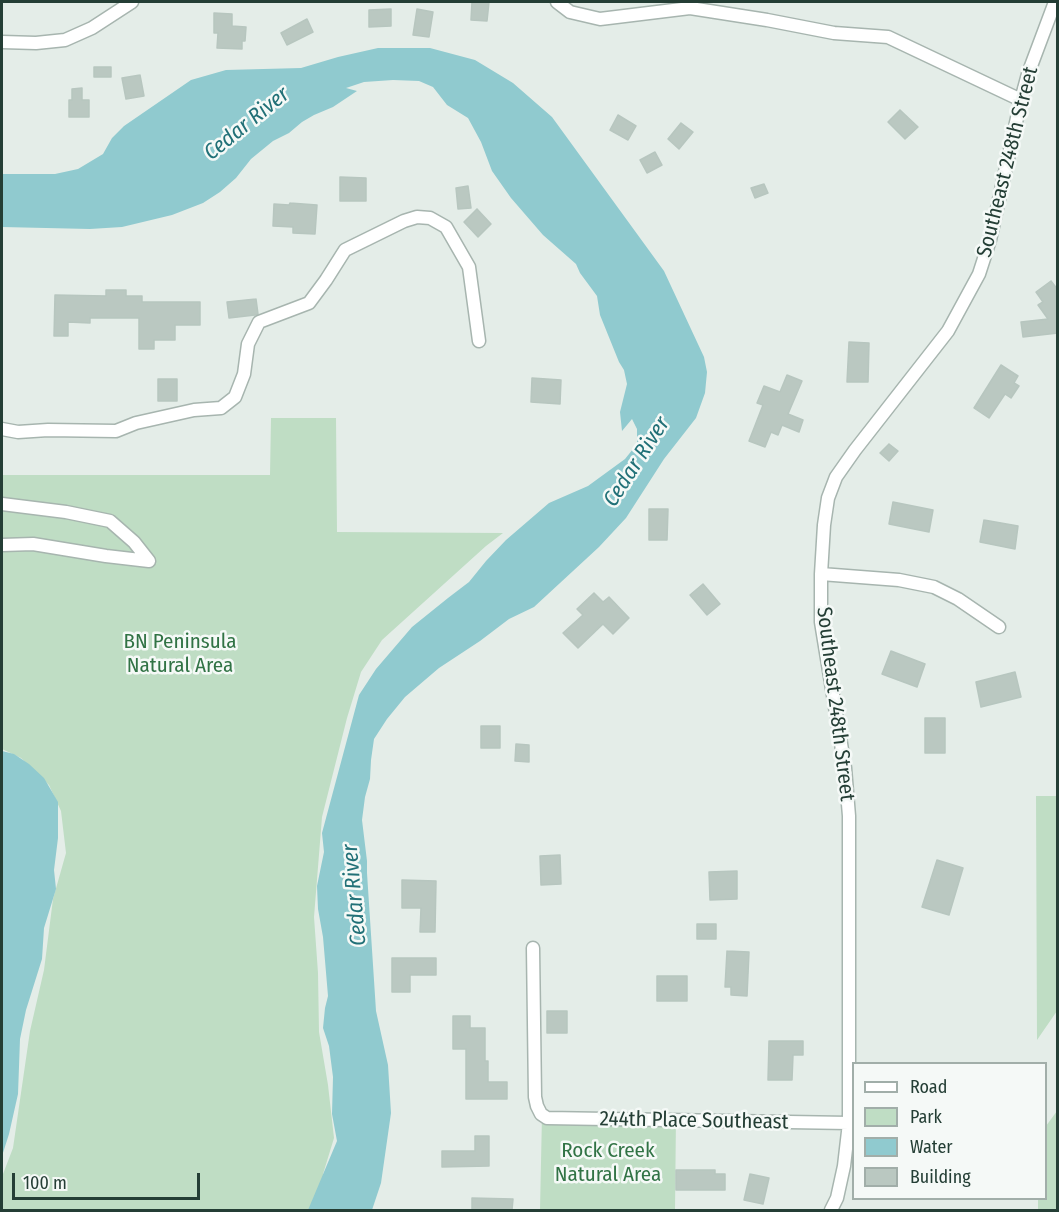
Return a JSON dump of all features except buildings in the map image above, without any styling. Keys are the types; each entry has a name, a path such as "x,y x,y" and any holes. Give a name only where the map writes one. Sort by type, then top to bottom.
{"street":[{"path":"2,42 36,43 65,40 92,28 132,2"},
{"path":"557,2 570,12 600,19 690,8 834,33 888,36 1021,100"},
{"name":"Southeast 248th Street","path":"831,1210 837,1198 844,1166 849,1123 849,816 845,768 821,622 821,574 828,498 836,477 855,450 948,331 979,274 991,236 1028,74 1055,2"},
{"path":"2,429 18,432 116,431 136,423 194,410 221,408 235,397 244,374 248,344 259,322 309,303 345,250 417,217 430,218 446,227 469,267 479,341"},
{"path":"2,504 66,512 110,521 134,542 149,561 33,544 2,545"},
{"path":"821,574 899,580 934,587 958,599 999,627"},
{"name":"244th Place Southeast","path":"533,948 535,1097 541,1114 547,1118 849,1123"}],"green space":[{"name":"BN Peninsula Natural Area","path":"271,418 336,418 337,532 503,533 382,640 361,672 322,817 314,917 319,1032 334,1138 323,1174 344,1174 371,1210 2,1210 2,1174 13,1148 30,1031 44,970 53,899 66,853 61,811 49,785 21,758 2,749 2,475 270,475"},
{"path":"1036,796 1058,796 1057,1011 1037,1040"},
{"path":"1057,1111 1057,1210 1038,1210 1038,1200 1047,1200 1047,1125"},
{"name":"Rock Creek Natural Area","path":"542,1115 676,1116 675,1210 540,1210"}],"water":[{"name":"Cedar River","path":"378,48 430,48 475,60 513,83 552,117 664,271 704,357 707,372 705,393 696,418 664,459 626,518 599,547 534,607 509,619 439,668 405,697 374,739 370,779 362,820 367,861 376,1011 388,1065 391,1113 381,1183 372,1210 308,1210 337,1141 332,1114 333,1077 329,1046 323,1028 328,996 317,886 324,852 322,833 359,695 376,669 412,627 469,582 506,540 549,503 588,486 625,459 637,444 637,429 632,419 622,431 620,412 627,384 624,370 600,315 597,296 576,264 543,235 511,198 492,171 481,142 468,118 447,105 433,87 419,81 364,82 346,88 357,91 273,141 251,159 236,178 203,203 172,215 122,227 90,229 2,227 2,174 55,174 78,169 103,154 112,138 124,126 191,80 226,70 301,68"},
{"path":"2,751 14,754 44,778 58,802 58,838 54,870 56,889 44,928 42,959 26,1010 20,1039 18,1094 2,1156"}]}
